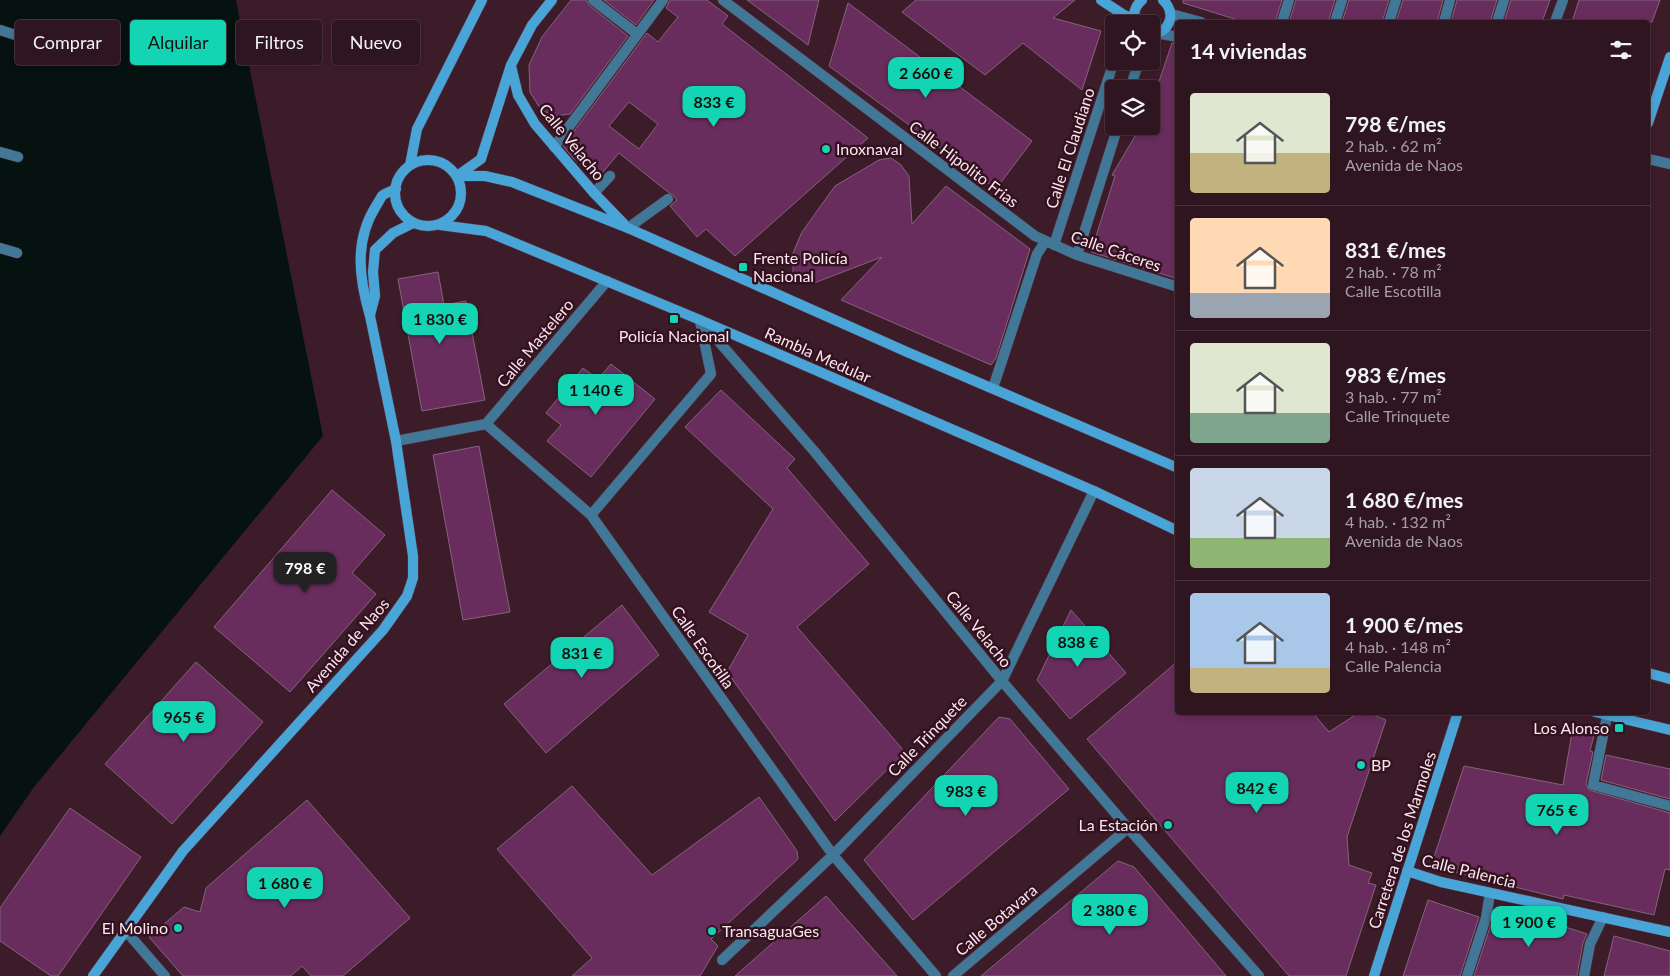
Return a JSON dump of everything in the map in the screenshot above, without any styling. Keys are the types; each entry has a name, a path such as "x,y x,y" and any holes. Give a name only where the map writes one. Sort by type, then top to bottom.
{"main road":[{"path":"410,165 417,128 482,0"},
{"path":"457,176 481,159 511,65 532,25 552,0"},
{"path":"1101,0 1124,15"},
{"path":"1135,15 1136,7 1142,0"},
{"path":"1160,32 1166,28 1168,5"},
{"path":"1650,117 1670,57"},
{"name":"Calle Velacho","path":"511,65 518,95 534,124 594,193 628,228"},
{"path":"426,161 439,161 449,166 457,176 461,187 459,206 456,212 440,225 427,226 413,222 404,217 399,210 396,201 396,189 402,173 410,165 426,161"},
{"path":"457,176 486,176 512,182 628,228 1175,467"},
{"name":"Avenida de Naos","path":"93,976 184,851 383,630 408,596 413,578 413,556 396,441 370,316 364,298 360,262 363,232 370,216 382,196 396,189"},
{"name":"Avenida de Naos","path":"370,316 375,296 372,272 376,250 393,233 413,222"},
{"name":"Rambla Medular","path":"440,225 486,231 607,281 1094,491 1175,530"},
{"path":"1650,674 1670,679"},
{"name":"Carretera de los Marmoles","path":"1374,976 1457,715"},
{"path":"1604,715 1670,730"},
{"name":"Calle Palencia","path":"1407,871 1441,882 1670,932"}],"street":[{"path":"593,0 637,34"},
{"path":"554,147 664,0"},
{"name":"Calle Hipolito Frias","path":"722,0 1022,227 1050,243"},
{"path":"1283,20 1289,0"},
{"path":"1336,20 1342,0"},
{"path":"1390,20 1396,0"},
{"path":"1445,20 1450,0"},
{"path":"1498,20 1504,0"},
{"path":"1556,20 1563,0"},
{"path":"1168,5 1196,20"},
{"path":"0,30 15,35"},
{"path":"1160,36 1175,37"},
{"name":"Calle El Claudiano","path":"993,388 1037,254 1050,243 1111,70"},
{"path":"1077,255 1115,135"},
{"path":"0,152 18,157"},
{"path":"1650,159 1670,164"},
{"path":"594,193 610,176"},
{"path":"628,228 668,199"},
{"name":"Calle Cáceres","path":"1050,243 1077,255 1175,286"},
{"path":"0,248 16,253"},
{"name":"Calle Mastelero","path":"486,424 607,281"},
{"path":"591,515 710,374 700,320"},
{"name":"Calle Velacho","path":"700,320 814,451 1002,680 1128,828 1259,976"},
{"path":"396,441 486,424"},
{"name":"Calle Escotilla","path":"486,424 591,515 833,854 936,976"},
{"name":"Calle Trinquete","path":"722,960 833,854 1002,680 1094,491"},
{"path":"1607,716 1592,785 1670,806"},
{"name":"Calle Botavara","path":"953,976 1128,828"},
{"path":"1467,976 1486,918 1490,893"},
{"path":"1584,976 1590,944 1603,917"},
{"path":"125,930 166,976"}],"shaded area":[{"path":"0,0 236,0 240,20 236,20 236,65 249,65 323,436 34,787 0,836"}],"building":[{"path":"571,0 586,0 589,5 628,36 570,114 555,116 541,110 530,92 529,65 542,37"},
{"path":"604,0 654,0 636,25"},
{"path":"670,0 707,0 728,16 722,24 868,138 735,256 706,229 697,237 670,206 677,200 673,195 619,153 598,178 573,158 563,146 647,33 658,42 678,17 666,8","holes":["629,102 658,124 639,149 609,126"]},
{"path":"747,0 819,0 808,45"},
{"path":"916,0 1075,0 1053,18 1101,31 1082,90 1023,43 985,75 902,12"},
{"path":"1183,0 1282,0 1276,20 1238,20 1183,3"},
{"path":"1296,0 1335,0 1329,20 1290,20"},
{"path":"1349,0 1389,0 1383,20 1343,20"},
{"path":"1403,0 1443,0 1438,20 1397,20"},
{"path":"1457,0 1497,0 1491,20 1452,20"},
{"path":"1511,0 1550,0 1543,20 1505,20"},
{"path":"1579,0 1660,0 1652,22 1650,20 1573,20"},
{"path":"848,3 1032,141 996,189 829,66"},
{"path":"1172,43 1175,44 1175,278 1091,252 1115,176 1112,175 1136,135 1160,135 1159,80"},
{"path":"891,158 901,165 909,176 912,224 946,186 1030,249 996,358 991,365 841,300 882,257 814,283 801,282 793,273 793,253 802,232 835,186 879,160"},
{"path":"438,272 444,305 466,301 485,400 422,411 398,279"},
{"path":"611,364 655,399 591,477 547,441 561,425 546,413 583,368 598,379"},
{"path":"721,390 795,459 787,468 869,564 797,627 905,752 835,821 727,672 748,635 709,612 773,509 685,427"},
{"path":"479,446 510,612 463,620 433,455"},
{"path":"332,490 385,535 352,573 376,594 290,692 214,627"},
{"path":"622,605 659,655 546,753 504,704"},
{"path":"1071,610 1126,673 1070,719 1037,680"},
{"path":"196,662 263,722 172,824 105,764"},
{"path":"1175,664 1175,715 1315,715 1329,732 1355,715 1374,715 1386,720 1347,837 1349,865 1372,873 1368,883 1376,885 1346,976 1289,976 1087,739"},
{"path":"999,717 1010,719 1069,789 913,920 864,860"},
{"path":"1573,727 1595,731 1590,751 1593,752 1586,784 1589,790 1670,813 1670,870 1665,869 1654,915 1564,895 1563,899 1431,866 1464,766 1563,785"},
{"path":"1606,755 1670,769 1670,799 1601,780"},
{"path":"572,786 652,875 759,797 797,851 798,859 711,939 718,946 700,976 572,976 592,958 497,849"},
{"path":"307,800 410,918 343,976 311,976 302,966 291,976 183,976 149,937 184,907 200,912 206,888"},
{"path":"70,808 141,857 58,976 51,976 0,941 0,908"},
{"path":"1118,861 1134,867 1226,976 981,976"},
{"path":"826,896 897,976 735,976"},
{"path":"1428,900 1479,917 1460,976 1403,976"},
{"path":"1500,906 1587,934 1583,943 1577,976 1474,976 1492,921 1495,922"},
{"path":"1614,936 1670,951 1670,976 1604,976"}],"place":[{"name":"Inoxnaval","path":"826,149"},
{"name":"Frente Policía Nacional","path":"743,267"},
{"name":"Policía Nacional","path":"674,319"},
{"name":"Los Alonso","path":"1619,728"},
{"name":"BP","path":"1361,765"},
{"name":"La Estación","path":"1168,825"},
{"name":"El Molino","path":"178,928"},
{"name":"TransaguaGes","path":"712,931"}]}
